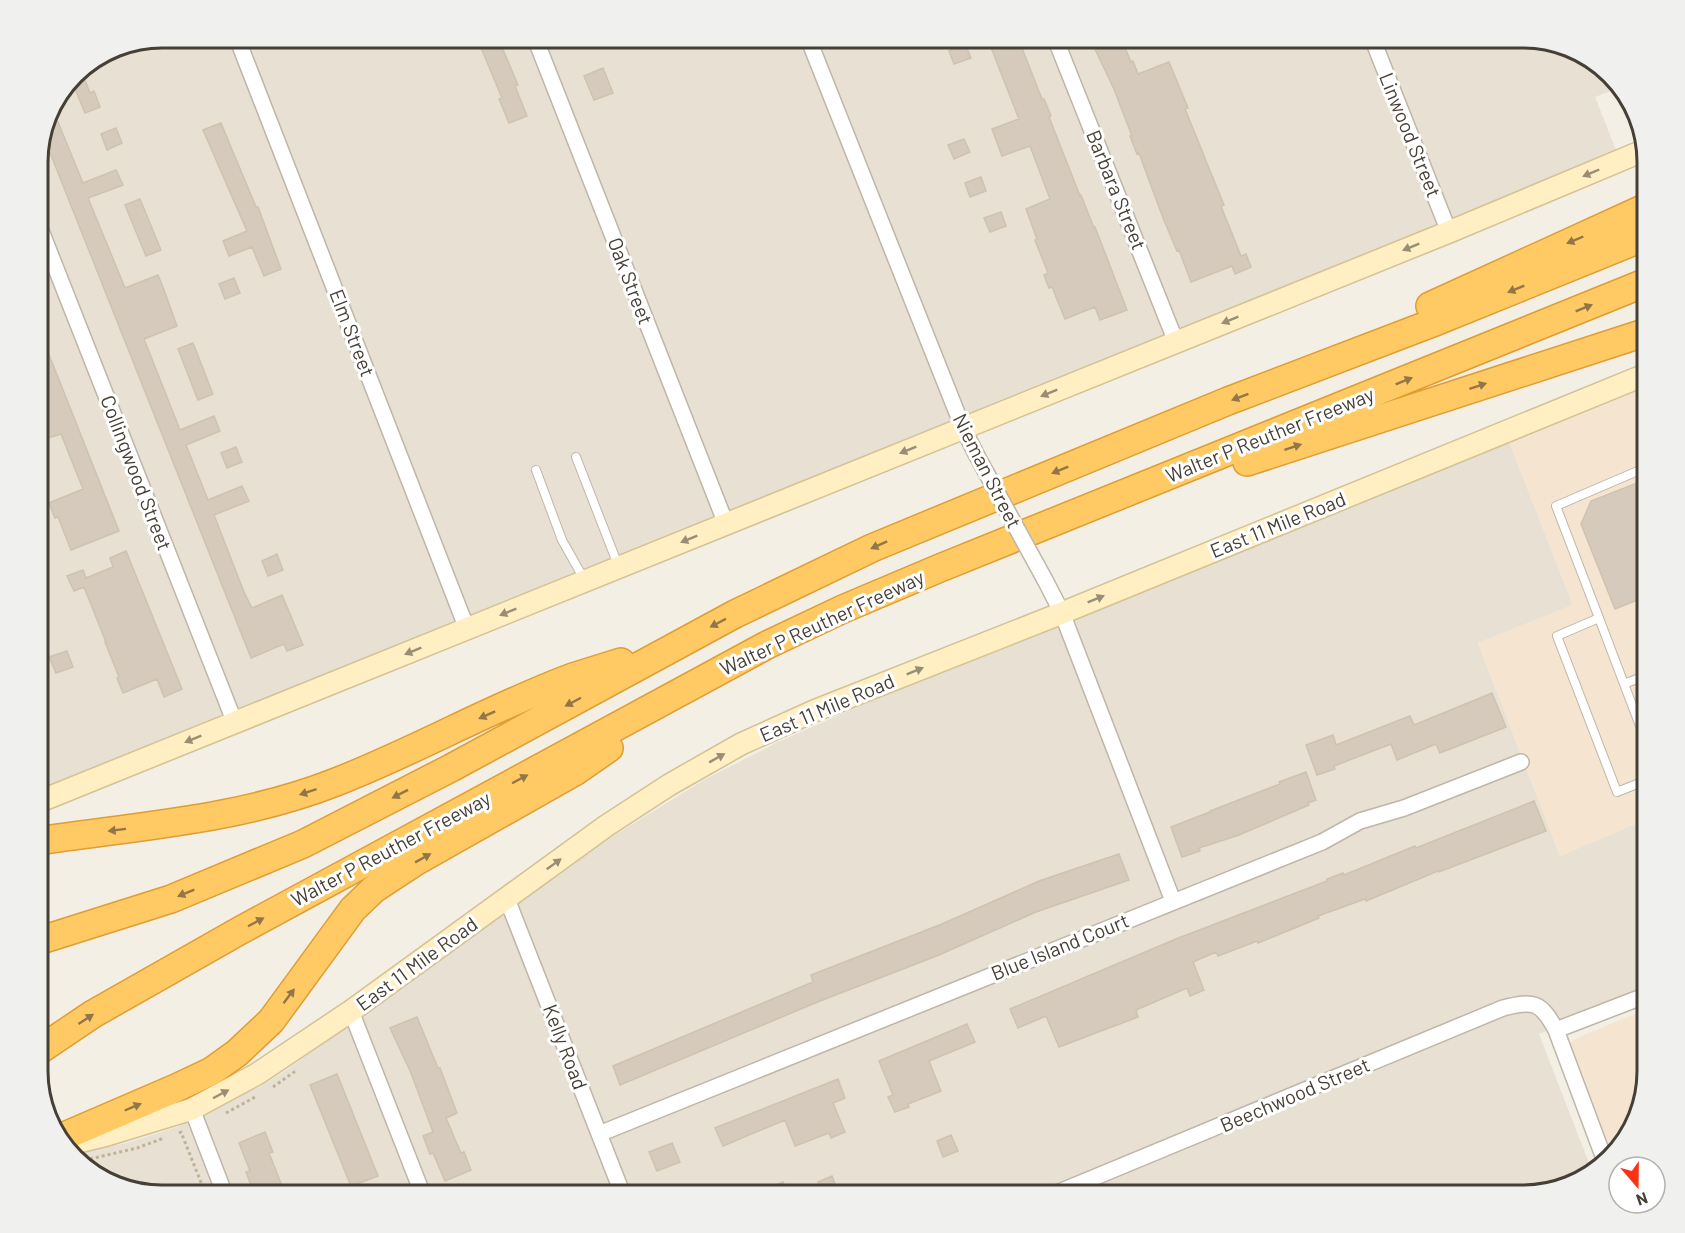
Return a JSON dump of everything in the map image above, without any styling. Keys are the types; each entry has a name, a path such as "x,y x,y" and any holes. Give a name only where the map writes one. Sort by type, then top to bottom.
{"highway":[{"path":"1295,376 1382,325 1637,212"},
{"path":"48,938 171,899 303,844 451,768 679,644 872,548 1637,240"},
{"name":"Walter P Reuther Freeway","path":"48,1044 93,1014 242,930 767,645 843,609 940,568 1637,286"},
{"path":"940,568 1061,536 1222,471 1637,335"},
{"path":"48,840 164,825 237,812 287,799 336,783 572,678 679,644"},
{"path":"67,1134 212,1071 237,1053 270,1021 353,909 374,889 415,862 576,771 640,726 685,690"}],"main road":[{"path":"48,798 1449,232 1637,153"},
{"name":"East 11 Mile Road","path":"73,1143 107,1136 192,1109 257,1074 351,1011 614,821 669,785 741,744 814,711 1062,613 1637,378"}],"street":[{"name":"Elm Street","path":"241,48 467,628"},
{"name":"Oak Street","path":"539,48 726,524"},
{"name":"Nieman Street","path":"812,48 963,428 1062,613 1173,901"},
{"name":"Barbara Street","path":"1059,48 1176,342"},
{"name":"Linwood Street","path":"1376,48 1449,232"},
{"name":"Collingwood Street","path":"48,249 235,723"},
{"name":"Blue Island Court","path":"599,1134 1322,842 1360,821 1404,808 1521,762"},
{"name":"Kelly Road","path":"507,899 619,1185"},
{"path":"1602,1154 1556,1030 1637,999"},
{"name":"Beechwood Street","path":"1078,1185 1503,1008 1524,1002 1539,1005 1549,1016 1556,1030"},
{"path":"351,1011 419,1185"},
{"path":"192,1109 221,1185"}],"lane":[{"path":"576,457 619,567"},
{"path":"536,470 562,540 585,580"},
{"path":"1637,471 1556,506 1637,718"},
{"path":"1599,618 1557,636 1617,792 1637,784"},
{"path":"1624,684 1637,679"}],"path":[{"path":"89,1159 137,1148 181,1132 202,1185"}],"shaded area":[{"path":"154,48 1538,49 1560,54 1580,63 1593,71 1609,87 1612,91 1595,97 1618,155 48,790 48,154 57,118 71,92 99,67 125,54"},
{"path":"1637,390 1637,823 1560,856 1478,643 1573,605 1509,442"},
{"path":"1509,442 1573,605 1478,643 1560,856 1637,823 1637,994 1539,1034 1589,1164 1560,1179 1523,1185 162,1185 125,1179 105,1170 81,1152 127,1143 177,1127 259,1087 282,1073 605,841 704,780 778,742 862,705"},
{"path":"1637,1013 1635,1093 1625,1122 1605,1151 1568,1044 1579,1037"}],"building":[{"path":"481,48 502,48 518,85 515,86 527,116 509,123 499,99 502,98"},
{"path":"956,48 967,48 971,58 954,64 949,51"},
{"path":"991,48 1022,48 1127,310 1100,320 1095,307 1065,319 1052,287 1049,288 1044,275 1048,273 1026,209 1050,199 1030,146 1002,156 992,129 1019,119"},
{"path":"1094,48 1125,48 1138,74 1169,62 1188,108 1185,109 1224,205 1221,206 1241,256 1246,254 1251,267 1235,274 1232,266 1191,282 1179,250 1177,251 1163,218 1139,153 1137,154 1114,89"},
{"path":"603,68 613,93 594,100 584,76"},
{"path":"84,78 90,93 94,91 100,107 85,113 75,88"},
{"path":"57,119 83,183 116,170 123,185 88,198 125,288 158,275 164,290 177,326 144,339 180,430 214,416 220,431 186,445 208,500 242,486 249,501 214,515 244,592 252,608 282,595 303,645 287,651 284,644 251,658 49,149"},
{"path":"221,123 256,207 258,207 281,269 264,276 252,247 229,256 223,241 247,231 203,130"},
{"path":"116,128 122,143 107,150 101,134"},
{"path":"964,139 970,152 954,159 948,145"},
{"path":"981,177 986,191 970,197 965,183"},
{"path":"140,199 161,250 146,256 125,205"},
{"path":"1001,212 1006,226 990,232 984,218"},
{"path":"234,278 240,293 225,299 219,284"},
{"path":"193,343 213,394 198,400 178,349"},
{"path":"48,352 119,531 71,550 58,517 55,518 49,503 83,489 61,434 48,438"},
{"path":"236,447 242,462 227,468 221,453"},
{"path":"1637,483 1637,600 1615,609 1581,524 1591,501"},
{"path":"126,551 182,689 164,697 157,679 123,693 84,587 74,591 67,576 83,570 86,578 113,567 110,558"},
{"path":"277,554 283,570 268,576 262,561"},
{"path":"67,651 73,667 56,673 49,657"},
{"path":"1492,693 1506,727 1440,753 1436,744 1397,760 1391,744 1317,775 1306,745 1333,735 1336,745 1410,716 1414,725"},
{"path":"1306,772 1316,800 1308,803 1309,805 1239,835 1199,848 1200,851 1182,857 1171,827"},
{"path":"1534,801 1546,831 1438,871 1366,901 1365,899 1318,916 1319,918 1258,943 1257,941 1218,956 1216,952 1193,962 1204,990 1190,996 1187,988 1136,1010 1138,1017 1059,1047 1046,1016 1018,1028 1010,1009 1176,939 1327,881 1327,879 1343,873 1344,875 1415,846 1416,848"},
{"path":"1119,854 1129,880 1036,912 939,955 820,1001 620,1085 613,1066 813,982 811,975 942,924 1039,881"},
{"path":"417,1017 457,1113 446,1118 471,1170 445,1181 423,1136 433,1132 411,1073 390,1028"},
{"path":"967,1024 975,1042 929,1061 941,1091 908,1104 909,1107 895,1112 888,1097 893,1095 879,1061"},
{"path":"337,1074 378,1176 351,1185 310,1085"},
{"path":"838,1079 845,1098 833,1103 845,1132 831,1138 829,1133 795,1146 785,1120 723,1146 715,1128"},
{"path":"265,1132 273,1152 269,1153 282,1185 251,1185 246,1172 250,1171 239,1143"},
{"path":"951,1135 958,1151 943,1157 937,1141"},
{"path":"672,1143 680,1162 657,1171 649,1152"},
{"path":"832,1176 835,1185 819,1185 818,1182"}]}
